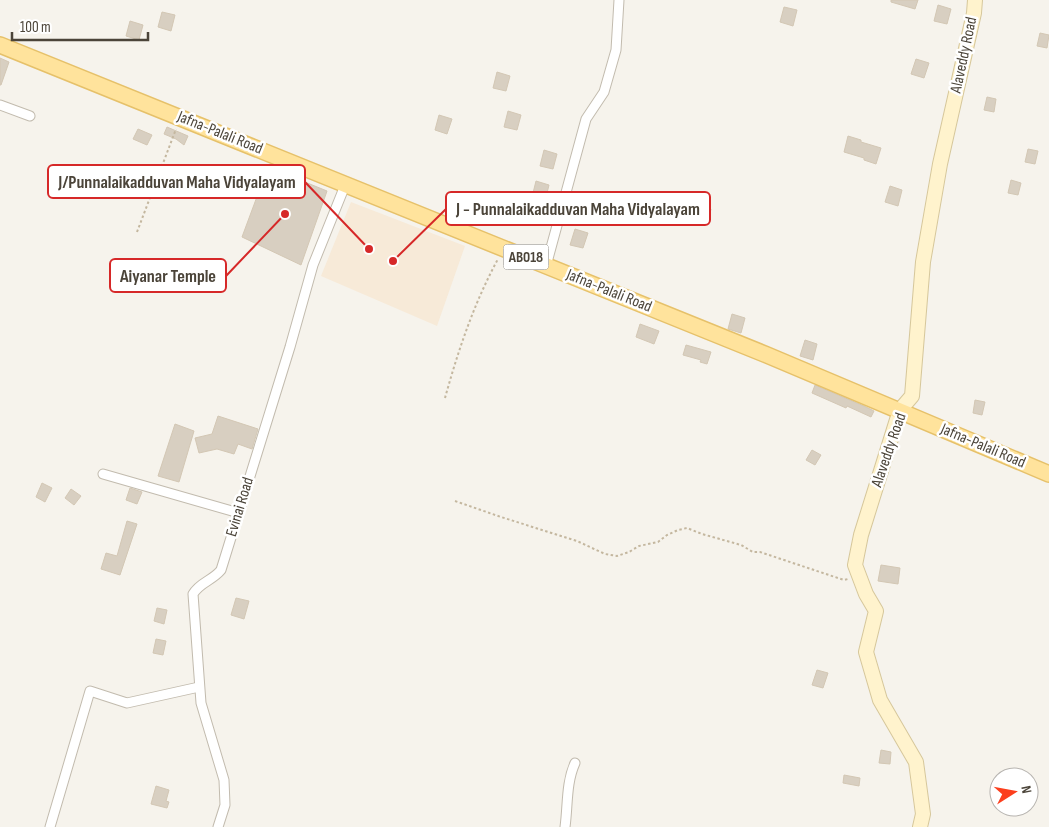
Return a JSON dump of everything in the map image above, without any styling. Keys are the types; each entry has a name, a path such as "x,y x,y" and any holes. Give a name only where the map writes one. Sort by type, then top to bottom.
{"main road":[{"name":"Jafna-Palali Road","path":"0,45 346,183 768,355 1049,474"}],"street":[{"path":"546,266 586,119 604,92 616,50 619,0"},
{"name":"Alaveddy Road","path":"920,827 923,814 916,762 880,700 866,652 876,611 866,594 856,565 861,535 900,410 912,396 923,262 940,164 975,0"},
{"path":"0,105 30,116"},
{"name":"Evinai Road","path":"218,827 225,804 224,780 201,703 193,594 197,587 215,577 221,570 290,347 313,265 346,183"},
{"path":"103,474 239,513"},
{"path":"50,827 90,691 127,703 200,687"},
{"path":"564,827 567,812 567,790 576,763"}],"path":[{"path":"137,232 180,117"},
{"path":"445,398 460,346 491,272 504,248"},
{"path":"456,501 577,541 605,554 617,556 639,546 658,542 667,535 687,528 742,545 753,552 760,552 844,580 859,576"}],"shaded area":[{"path":"351,202 465,246 437,326 321,276"}],"building":[{"path":"891,0 918,0 915,9 891,2"},
{"path":"938,5 951,9 947,24 934,21"},
{"path":"784,7 797,10 793,26 780,22"},
{"path":"162,12 175,15 171,31 158,27"},
{"path":"130,21 143,25 139,40 126,36"},
{"path":"1040,33 1049,35 1047,48 1037,46"},
{"path":"0,58 9,62 1,85 0,85"},
{"path":"916,59 929,63 924,78 911,74"},
{"path":"497,72 510,76 506,91 493,88"},
{"path":"987,97 996,99 994,112 984,110"},
{"path":"508,111 521,115 517,130 504,127"},
{"path":"439,115 452,119 447,134 435,130"},
{"path":"167,127 188,136 184,145 164,134"},
{"path":"138,129 152,135 147,145 133,139"},
{"path":"848,136 881,148 876,164 844,152"},
{"path":"1028,149 1038,151 1035,164 1025,162"},
{"path":"544,150 557,154 553,169 540,166"},
{"path":"268,167 327,191 301,265 242,237"},
{"path":"1011,180 1021,183 1018,195 1008,193"},
{"path":"536,181 549,185 545,201 532,197"},
{"path":"890,186 902,190 898,206 885,202"},
{"path":"698,205 711,209 707,224 694,221"},
{"path":"575,229 588,233 583,248 570,245"},
{"path":"732,314 745,318 741,333 728,329"},
{"path":"640,324 659,331 654,344 636,337"},
{"path":"805,340 817,344 813,360 800,356"},
{"path":"686,345 711,352 707,364 700,362 701,360 683,355"},
{"path":"815,385 874,411 871,417 812,393"},
{"path":"975,400 985,402 982,415 973,413"},
{"path":"218,416 258,429 252,449 238,444 234,454 217,449 199,453 195,438 212,434"},
{"path":"175,424 194,431 179,482 158,476"},
{"path":"812,450 821,455 815,465 806,460"},
{"path":"42,483 52,488 45,502 36,497"},
{"path":"130,488 142,492 137,504 126,500"},
{"path":"71,489 81,496 74,505 65,498"},
{"path":"127,521 137,524 120,575 101,569 106,553 117,556"},
{"path":"881,565 900,568 898,584 878,581"},
{"path":"236,598 249,601 244,619 231,615"},
{"path":"157,608 167,610 164,624 154,621"},
{"path":"156,639 166,641 163,655 153,653"},
{"path":"817,670 828,673 823,688 812,685"},
{"path":"881,750 891,752 890,764 879,763"},
{"path":"844,775 860,778 859,786 843,783"},
{"path":"156,786 169,790 166,801 169,802 167,808 151,804"}],"place":[{"name":"Aiyanar Temple","path":"285,214"},
{"name":"J/Punnalaikadduvan Maha Vidyalayam","path":"369,249"},
{"name":"J - Punnalaikadduvan Maha Vidyalayam","path":"393,261"}]}
